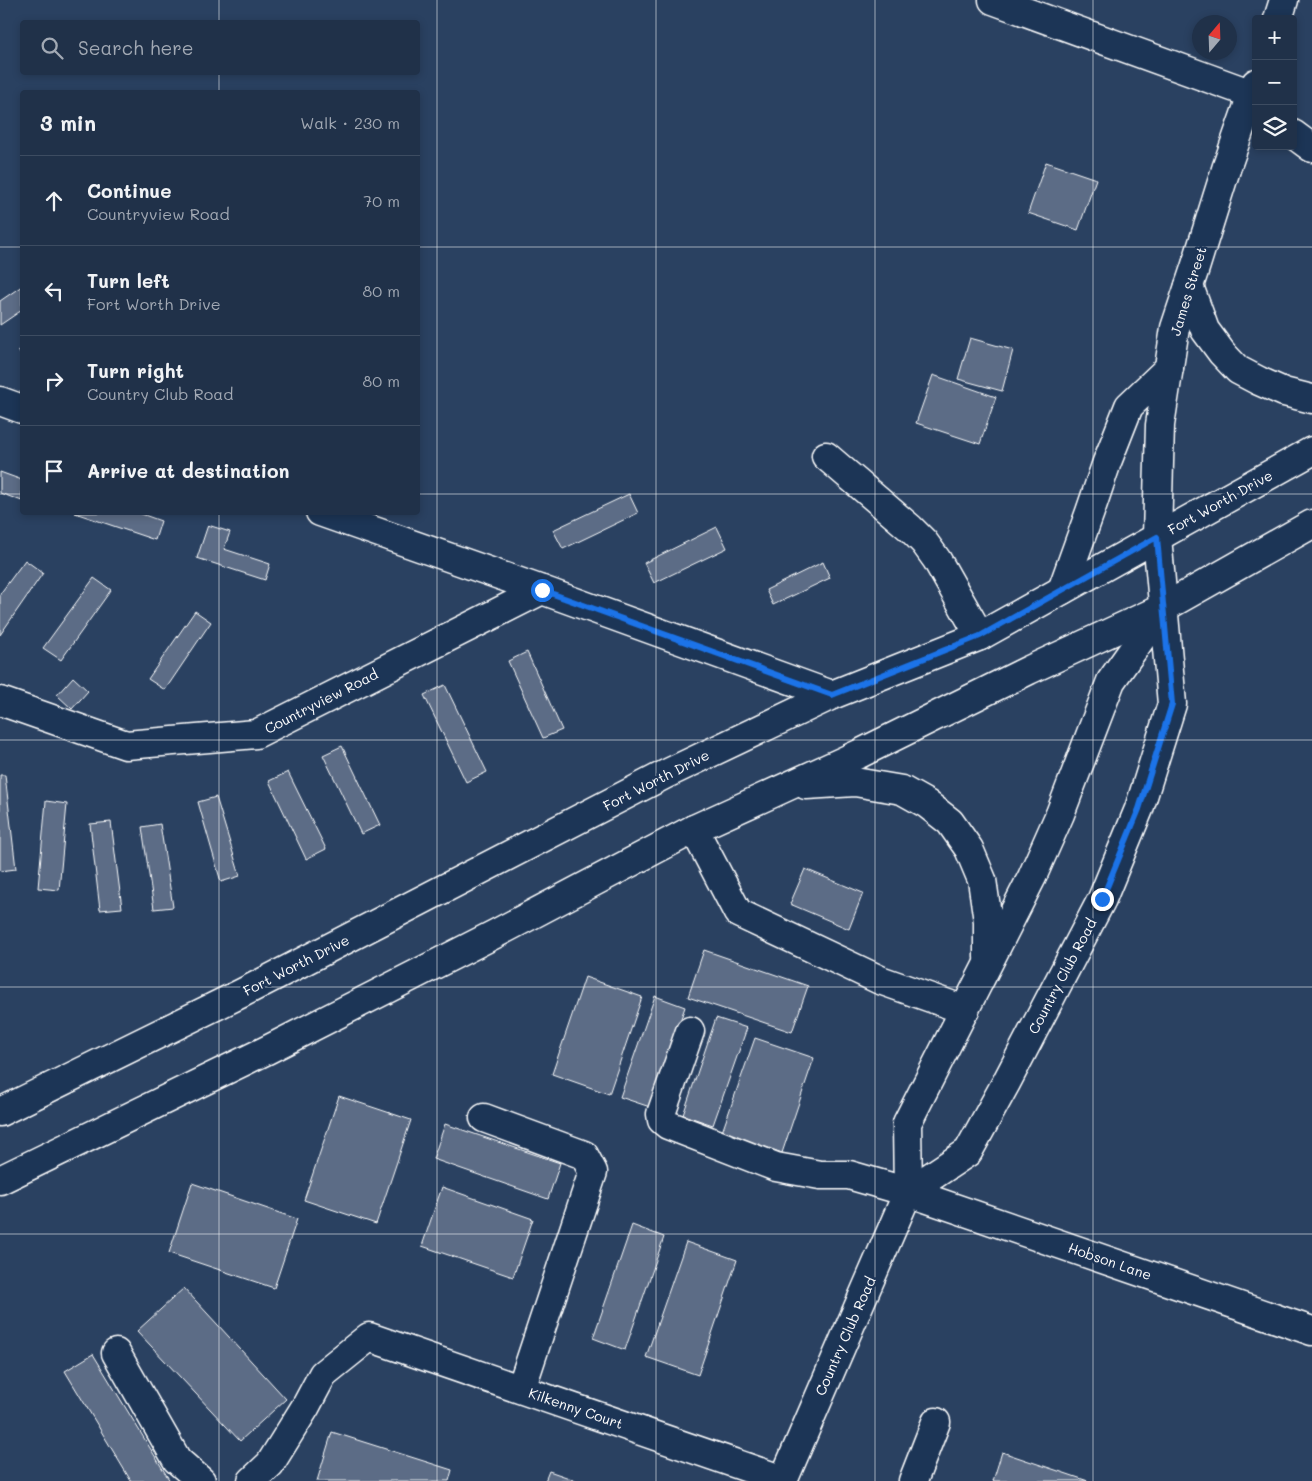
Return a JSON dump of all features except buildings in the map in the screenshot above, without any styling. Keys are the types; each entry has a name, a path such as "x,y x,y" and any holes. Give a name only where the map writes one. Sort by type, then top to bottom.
{"main road":[{"path":"993,0 1252,101"},
{"path":"1279,15 1284,0"},
{"name":"James Street","path":"1157,537 1160,425 1174,328 1252,101"},
{"path":"1297,137 1312,148"},
{"path":"1189,286 1205,330 1222,353 1238,370 1259,382 1284,392 1312,399"},
{"path":"1062,590 1106,462 1129,406 1169,368"},
{"path":"0,401 20,408"},
{"name":"Fort Worth Drive","path":"0,1112 242,993 666,774 832,695 980,636 1312,450"},
{"path":"826,456 924,542 937,560 980,636"},
{"path":"329,515 832,695"},
{"path":"0,1180 284,1041 495,934 694,828 861,753 1029,670 1163,608 1312,524"},
{"name":"Country Club Road","path":"908,1192 968,1152 1102,899 1139,809 1172,704 1157,537"},
{"name":"Countryview Road","path":"0,701 126,745 256,734 542,590"},
{"name":"Country Club Road","path":"783,1481 908,1192 907,1123 1032,877 1060,814 1111,681 1163,608"},
{"path":"788,786 855,782 902,790 927,804 950,822 969,849 982,880 988,921 988,964"},
{"path":"694,828 738,913 880,980 965,1010"},
{"name":"Hobson Lane","path":"690,1031 661,1114 662,1120 668,1125 776,1167 820,1175 849,1175 908,1192 1312,1331"},
{"path":"484,1118 584,1155 593,1172 521,1389"},
{"name":"Kilkenny Court","path":"252,1481 270,1464 306,1406 323,1374 368,1337 783,1481"},
{"path":"116,1353 178,1460 201,1481"},
{"path":"913,1481 936,1422"}],"route":[{"path":"542,590 832,695 980,636 1157,537 1172,704 1139,809 1102,899"}]}
